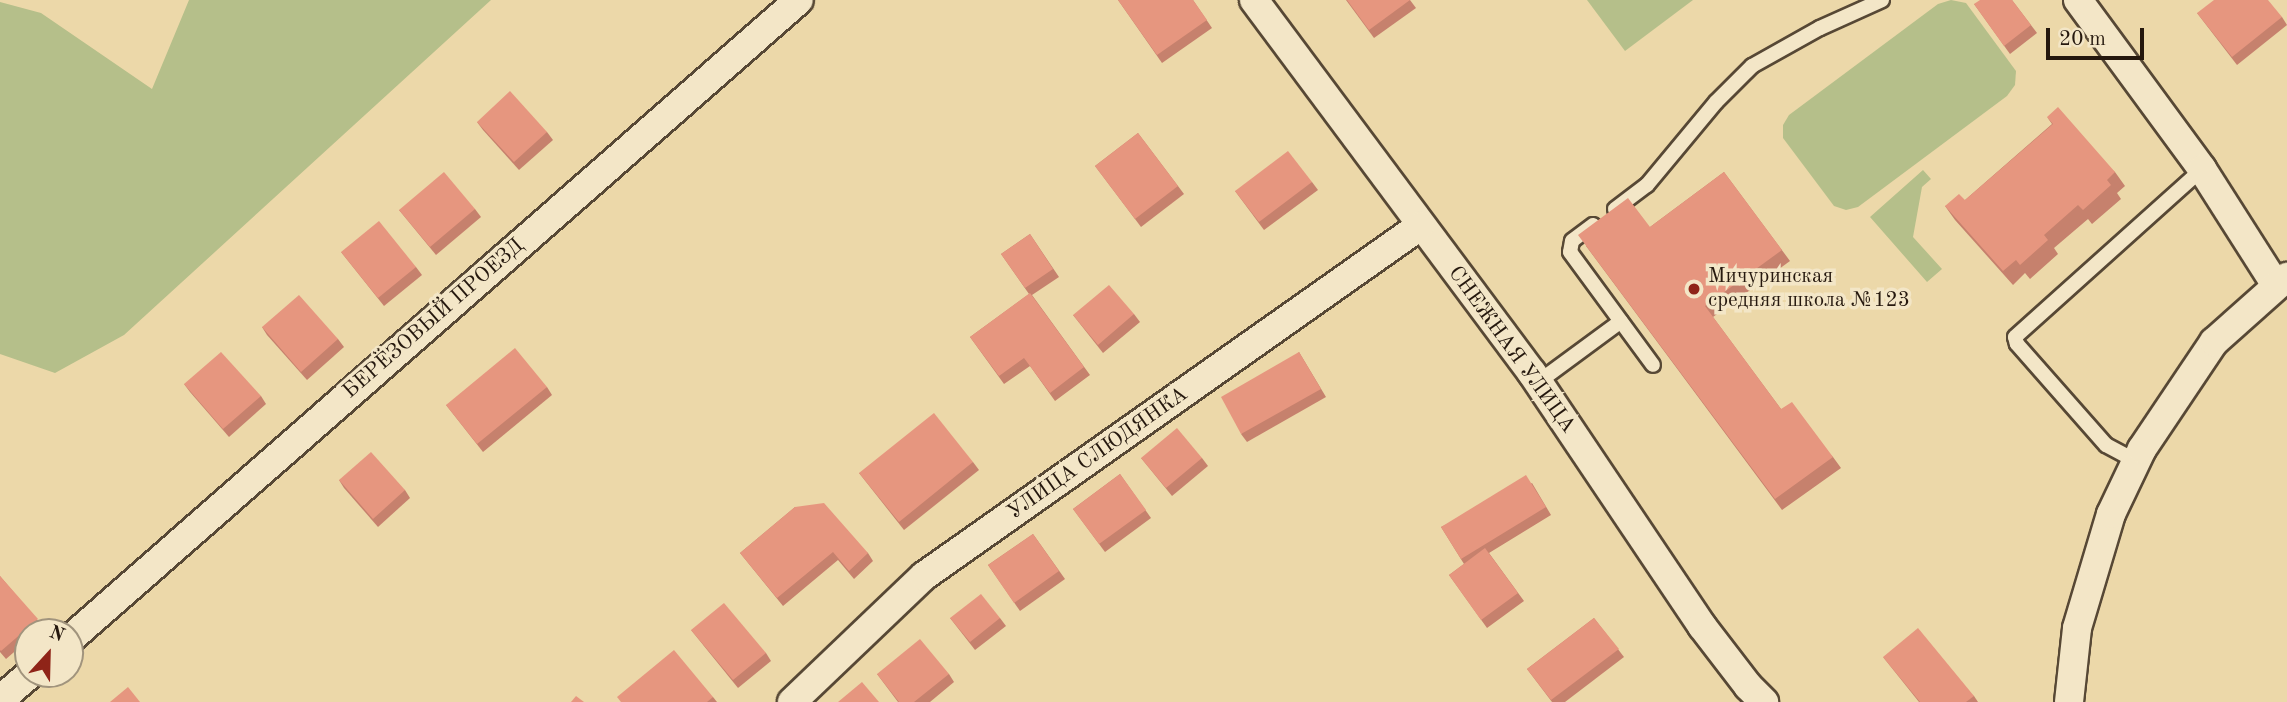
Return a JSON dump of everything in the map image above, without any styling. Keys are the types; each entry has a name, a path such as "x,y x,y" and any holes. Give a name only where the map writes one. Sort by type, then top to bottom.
{"street":[{"name":"БЕРЁЗОВЫЙ ПРОЕЗД","path":"84,627 799,0"},
{"name":"СНЕЖНАЯ УЛИЦА","path":"1254,0 1537,383 1702,626 1748,686 1764,702"},
{"path":"2069,702 2077,628 2110,514 2136,461 2214,342 2281,281 2078,0"},
{"name":"УЛИЦА СЛЮДЯНКА","path":"792,702 924,576 1420,226"},
{"path":"0,700 14,688"}],"lane":[{"path":"1653,365 1570,252 1572,241 1647,186 1716,102 1752,66 1820,28 1882,0"},
{"path":"2136,461 2106,445 2017,344 2015,337 2202,169"},
{"path":"1537,383 1621,321"}],"green space":[{"path":"189,0 491,0 124,335 55,373 0,354 0,2 41,13 152,89"},
{"path":"1587,0 1693,0 1625,51"},
{"path":"1951,0 1966,3 2016,71 2015,85 2007,96 1858,207 1846,210 1834,206 1783,138 1783,125 1789,115 1938,4"},
{"path":"1923,170 1931,179 1922,187 1913,237 1942,269 1927,282 1870,217"}],"building":[{"path":"1118,0 1193,0 1207,20 1157,55"},
{"path":"1347,0 1410,0 1369,30"},
{"path":"1980,0 2012,0 2031,25 2004,46 1974,4"},
{"path":"2214,0 2268,0 2282,17 2232,57 2197,13"},
{"path":"510,91 547,132 514,162 477,122"},
{"path":"2058,107 2115,172 2107,180 2111,185 2083,210 2078,205 2044,235 2048,240 2020,265 2016,260 2003,271 1945,206 1959,194 1965,200 2053,124 2047,117"},
{"path":"1138,133 1178,186 1135,219 1095,166"},
{"path":"1288,151 1312,182 1259,222 1235,191"},
{"path":"444,172 475,209 430,247 399,210"},
{"path":"1724,172 1782,250 1705,306 1781,409 1792,402 1833,457 1775,499 1578,235 1628,198 1650,227"},
{"path":"379,221 416,267 378,298 341,252"},
{"path":"1030,234 1053,269 1025,288 1001,254"},
{"path":"1109,285 1134,314 1098,345 1073,315"},
{"path":"1030,293 1084,367 1050,393 1024,358 999,376 970,337"},
{"path":"299,295 338,339 301,372 262,327"},
{"path":"515,348 547,387 477,444 446,405"},
{"path":"221,352 261,396 223,429 184,384"},
{"path":"1299,352 1321,389 1241,434 1221,397"},
{"path":"934,413 973,462 899,522 859,473"},
{"path":"1177,428 1202,458 1166,488 1141,458"},
{"path":"371,452 405,490 373,519 339,480"},
{"path":"1120,474 1146,510 1099,544 1073,509"},
{"path":"1526,475 1546,507 1461,559 1441,527"},
{"path":"824,503 868,553 849,571 833,552 777,598 740,553 795,507"},
{"path":"1033,534 1059,571 1014,603 988,565"},
{"path":"1485,548 1518,593 1481,620 1449,575"},
{"path":"0,576 37,618 14,618 14,640 0,650"},
{"path":"981,594 1000,618 970,642 950,618"},
{"path":"724,603 766,653 733,680 691,630"},
{"path":"1594,618 1619,649 1551,700 1527,669"},
{"path":"1918,628 1974,696 1966,702 1920,702 1883,657"},
{"path":"920,639 949,674 914,702 899,702 877,674"},
{"path":"674,650 713,697 707,702 621,702 617,697"},
{"path":"862,682 879,702 838,702"},
{"path":"128,687 140,702 110,702"},
{"path":"576,696 584,702 571,702"}],"place":[{"name":"Мичуринская средняя школа №123","path":"1694,289"}]}
